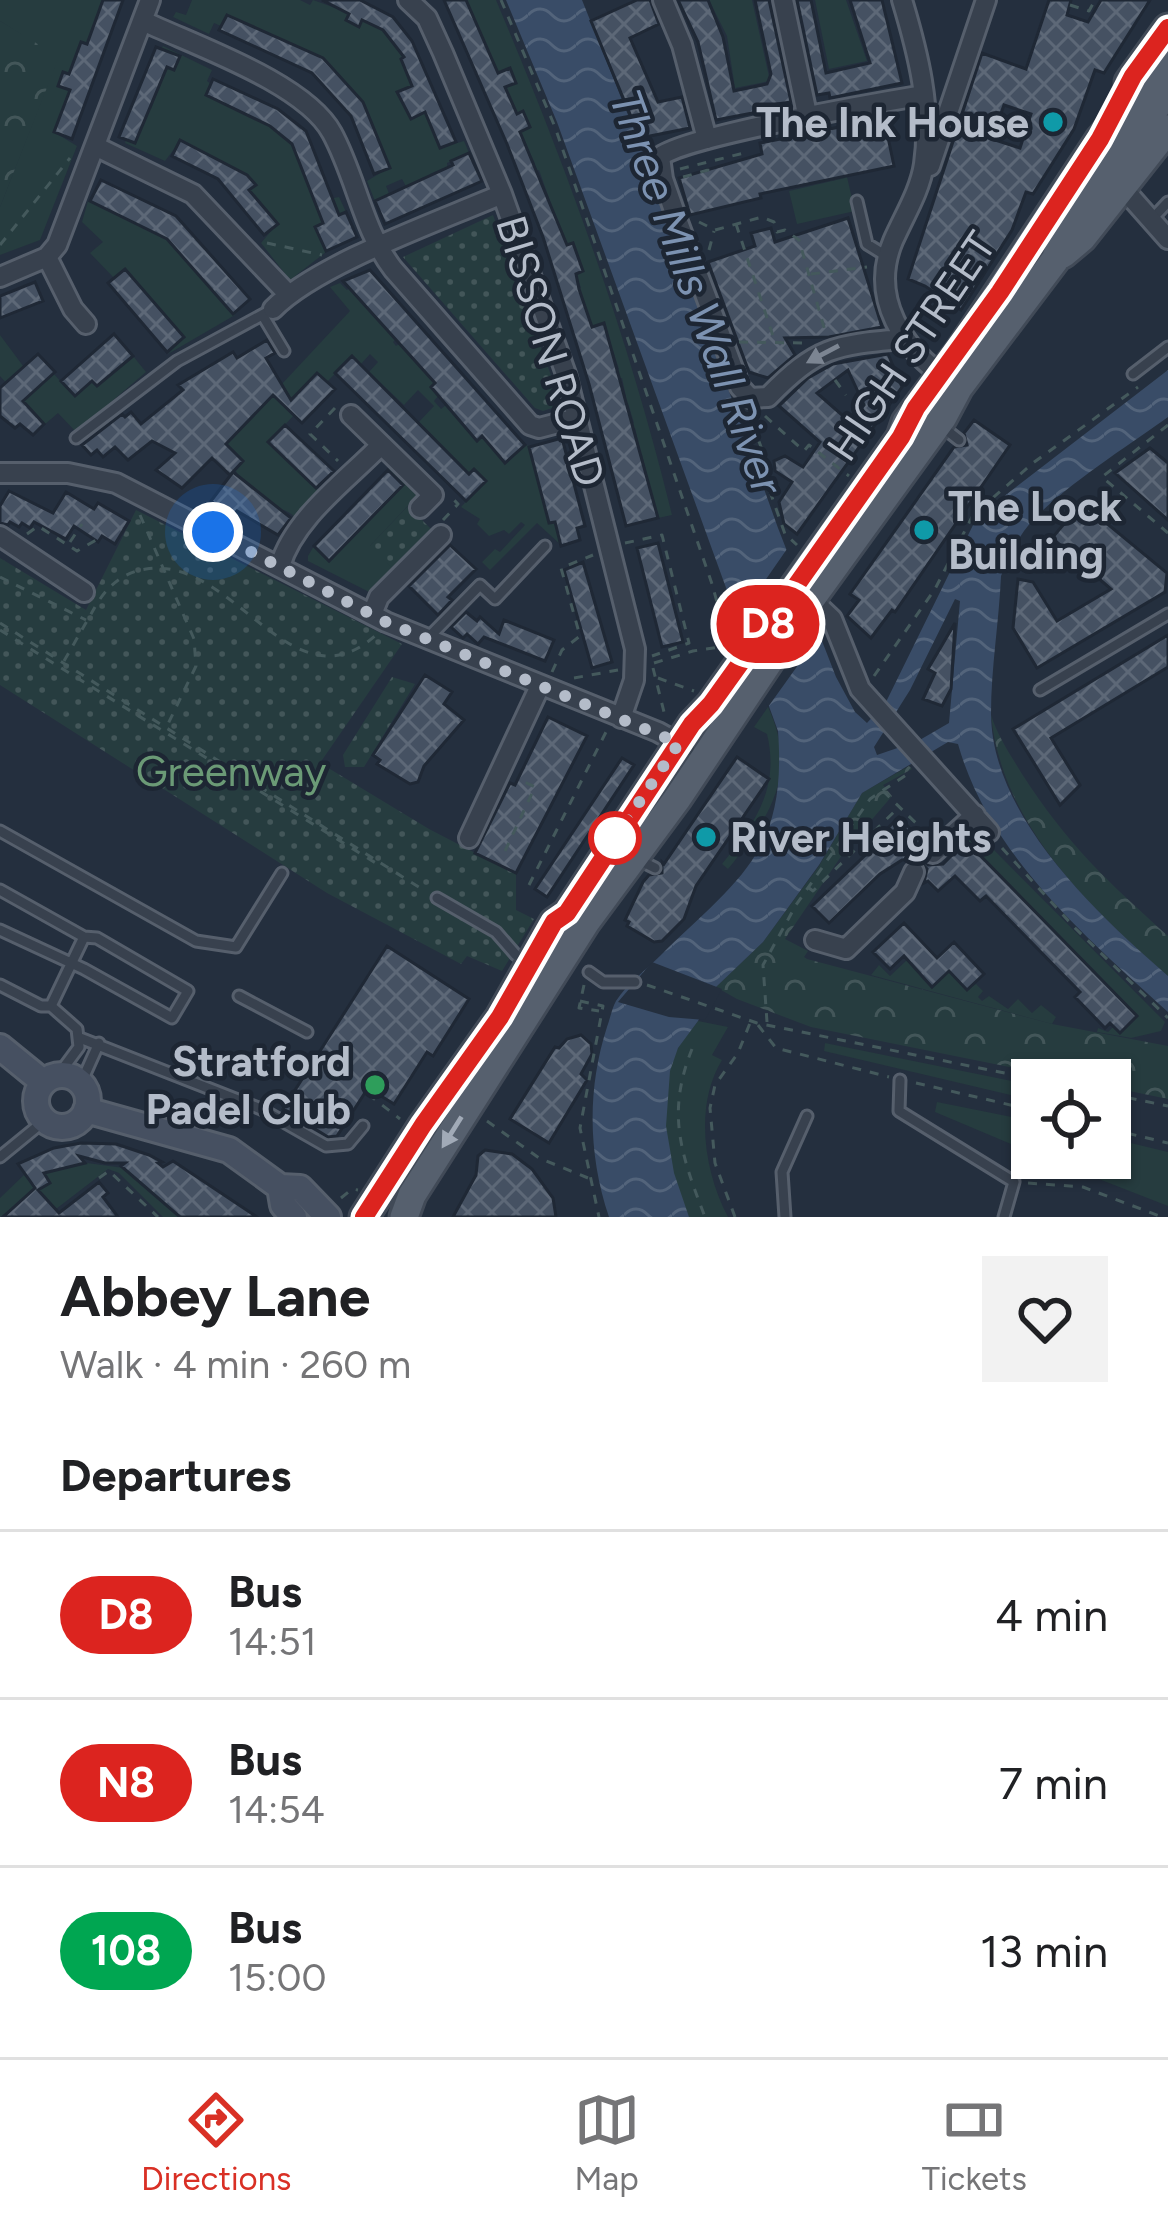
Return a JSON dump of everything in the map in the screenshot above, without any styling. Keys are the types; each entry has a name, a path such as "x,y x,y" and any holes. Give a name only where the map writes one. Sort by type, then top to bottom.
{"main road":[{"path":"1100,139 1125,89 1168,28"},
{"name":"HIGH STREET","path":"807,594 950,381 1100,139 1168,61"},
{"name":"HIGH STREET","path":"364,1217 500,1017 554,922 567,913 741,656 807,594 949,432 950,381 1055,260 1068,225 1168,92"},
{"path":"1055,260 1082,238 1168,129"},
{"name":"HIGH STREET","path":"386,1217 392,1206 408,1206 586,922 644,863 704,760 741,656"}],"street":[{"path":"0,277 47,257 57,245 150,0"},
{"path":"663,0 682,44 709,155"},
{"path":"783,0 808,119"},
{"path":"902,0 924,95 924,163 888,257 886,292 902,339 950,381"},
{"path":"914,196 917,198 929,170 986,0"},
{"name":"BISSON ROAD","path":"411,1 427,18 502,194 566,374 645,664 617,717"},
{"path":"142,21 307,101 334,135 379,248 533,427 577,418"},
{"path":"902,339 840,344 794,371 768,397 750,398 740,387 663,181 660,157 664,151 709,155 857,100 924,95"},
{"path":"95,146 193,194 246,249 275,306 337,267 502,194"},
{"path":"1122,188 1168,239"},
{"path":"47,257 73,309 86,324"},
{"path":"351,415 433,495 420,508"},
{"path":"280,566 298,530 381,445"},
{"path":"0,473 92,476 146,497 379,618 679,743 704,760"},
{"path":"379,618 380,597 441,535"},
{"path":"10,538 84,592"},
{"path":"807,594 832,619 860,689 989,832"},
{"path":"469,838 542,688"},
{"path":"933,854 975,815"},
{"path":"815,940 846,949 905,892 914,872"},
{"path":"0,1047 61,1080 88,1096 86,1110 68,1126 44,1120 35,1102 61,1080"},
{"path":"86,1110 229,1150 280,1186 300,1188 331,1208"},
{"path":"280,1186 283,1205 294,1217"}],"lane":[{"path":"857,201 867,244 888,257"},
{"path":"1153,219 1168,202"},
{"path":"76,438 176,361 275,306 284,351"},
{"path":"1133,374 1168,347"},
{"path":"426,640 480,585 495,598 545,546"},
{"path":"1040,690 1168,614"},
{"path":"0,831 196,941 236,947 282,873"},
{"path":"0,890 84,937 97,938 188,991 172,1018 0,930"},
{"path":"437,898 496,932 516,955"},
{"path":"51,1006 84,937"},
{"path":"589,972 602,982 635,982"},
{"path":"0,985 41,1006 51,1006 77,1029 79,1047 61,1080"},
{"path":"239,996 307,1032"},
{"path":"80,1038 261,1109 326,1146 348,1144 363,1126"},
{"path":"61,1080 99,1043"},
{"path":"900,1080 899,1111 1014,1182 1004,1217"},
{"path":"785,1217 782,1172 807,1116"},
{"path":"0,1157 44,1120"}],"path":[{"path":"501,0 555,127 741,656 693,651 542,688"},
{"path":"1070,5 1088,11 1095,0"},
{"path":"0,245 84,142 95,146"},
{"path":"681,169 709,155 748,152"},
{"path":"679,178 708,170 709,155"},
{"path":"715,230 763,217 774,222 776,232 785,230 800,240 822,320"},
{"path":"695,223 702,221 715,230"},
{"path":"736,224 775,342"},
{"path":"708,252 715,230"},
{"path":"246,249 260,243 300,248 323,255 337,267"},
{"path":"809,274 859,267"},
{"path":"724,342 799,343 826,350"},
{"path":"835,380 846,395"},
{"path":"877,672 935,589 973,515 1033,463 1140,385"},
{"path":"740,387 739,405 766,460 761,466 782,526 799,546"},
{"path":"758,400 761,412 804,451 809,445 850,477"},
{"path":"1168,425 1102,477 1168,533"},
{"path":"146,497 138,510 194,640 197,659 167,727"},
{"path":"68,545 82,524"},
{"path":"10,538 39,526 77,551 96,540"},
{"path":"542,688 562,650 580,636 561,568 610,547 662,536 688,643 654,653 645,664"},
{"path":"63,662 107,589 126,574 162,567 180,568 199,577 279,639 308,653 329,656 358,651 379,618"},
{"path":"0,577 88,620"},
{"path":"0,623 437,898"},
{"path":"0,630 437,898"},
{"path":"645,664 656,678 665,716"},
{"path":"656,678 695,692"},
{"path":"529,885 617,717"},
{"path":"767,1025 763,965 808,888 871,798 925,762"},
{"path":"500,770 535,787 505,851"},
{"path":"882,790 920,827"},
{"path":"808,888 812,891 898,808"},
{"path":"989,832 1075,928 1168,1018"},
{"path":"635,982 754,1022 1011,1074"},
{"path":"580,1000 603,1009 579,1008 580,1000"},
{"path":"599,1217 580,1128 603,1009"},
{"path":"754,1022 776,1048 1011,1105"},
{"path":"735,1217 715,1163 710,1108 715,1085 754,1022"},
{"path":"692,1048 676,1109 682,1155 705,1217"},
{"path":"368,1094 401,1120"},
{"path":"1131,1098 1168,1106"},
{"path":"487,1120 539,1158 589,1179"},
{"path":"1131,1134 1168,1143"},
{"path":"99,1178 110,1172 158,1217"},
{"path":"1014,1182 1083,1187 1162,1217"},
{"path":"331,1208 353,1190"}],"green space":[{"path":"0,0 103,0 87,44 81,42 83,79 63,72 58,85 70,90 54,132 77,146 40,240 0,255 0,207 58,58 0,21"},
{"path":"192,0 300,0 310,5 313,0 341,10 354,4 347,20 359,26 362,20 382,29 400,51 409,45 412,86 398,92 412,118 436,108 428,119 439,145 464,141 469,153 447,163 448,174 444,168 430,174 432,181 427,184 424,177 411,184 409,192 402,179 386,186 392,201 375,201 367,181 389,168 310,54 227,16 221,26 214,23 209,34 173,17 176,12 186,15"},
{"path":"464,0 496,0 522,63 616,319 672,515 658,518 648,481 635,484 634,479 647,475 642,455 629,458 627,453 640,449 635,428 621,431 620,427 634,423 628,403 615,406 613,401 626,397 622,378 608,381 605,374 619,369 613,351 599,354 598,349 611,344 604,324 591,327 581,294 568,293 581,288 539,170 528,173 526,169 535,164 523,138 512,142 510,136 530,127 524,112 517,114 505,87 516,82 490,77 497,70"},
{"path":"709,0 752,0 770,81 735,88 727,36"},
{"path":"815,0 846,0 867,61 829,69"},
{"path":"0,21 59,57 0,207"},
{"path":"163,46 212,70 206,95 261,122 269,107 266,123 289,142 299,131 293,147 314,202 339,197 346,212 315,227 326,252 290,280 261,243 277,224 249,190 255,185 246,173 231,186 226,179 232,167 181,140 165,161 125,143 136,143 147,114 141,105 151,109 167,67 175,70 180,56 161,49"},
{"path":"848,150 853,175 847,177 855,211 797,224 789,191 845,178 805,185 800,160"},
{"path":"88,201 163,234 235,315 168,354 183,338 125,270 114,278 90,253 103,242 82,222"},
{"path":"493,215 553,381 558,406 543,411 535,408 403,257"},
{"path":"340,283 347,290 355,283 396,339 396,346 400,343 437,377 439,395 434,401 441,409 451,401 470,423 465,428 476,440 486,432 505,462 525,445 533,446 561,545 537,523 490,570 482,562 495,549 500,552 525,525 521,522 509,534 504,530 489,536 477,524 480,519 461,507 485,482 469,474 417,424 434,406 418,390 404,405 369,372 378,362 370,354 361,364 352,356 327,382 317,373 294,415 269,442 320,491 295,517 247,487 226,444 350,311 330,287"},
{"path":"0,335 38,386 53,373 74,396 92,381 98,386 110,366 116,371 133,356 146,372 76,432 58,413 44,425 0,376"},
{"path":"391,466 419,494 370,546 396,571 375,595 308,561 308,556 314,546 330,561 403,485 388,469"},
{"path":"408,506 435,533 396,571 369,547"},
{"name":"Greenway","path":"136,510 402,644 320,763 429,829 516,874 516,910 534,919 502,971 467,956 461,964 327,893 0,685 0,558 86,610"},
{"path":"392,677 415,684 364,767 345,767 343,755"},
{"path":"768,707 781,753 780,774 767,813 728,869 722,864 754,820 767,788 767,734 754,727"},
{"path":"991,715 1009,752 1055,821 1168,936 1168,976 1080,892 1031,828 1012,792"},
{"path":"909,766 912,769 883,785 892,796 844,852 785,939 808,951 807,959 1052,1024 1168,1046 1168,1099 1131,1091 1131,1059 1011,1059 1011,1067 811,1027 716,987 763,942 819,866 862,793"},
{"path":"975,837 989,852 993,849 1165,1022 1161,1031 1131,1038 1097,1032 1098,1028 1108,1032 1114,1026 1121,1033 1137,1016 966,841"},
{"path":"907,960 932,986 949,971 966,990 976,984 983,991 978,997 982,1001 989,996 1008,1009 1018,999 1032,1013 1041,1005 1056,1017 1052,1024 871,975 879,965 890,976"},
{"path":"698,1021 728,1027 712,1055 722,1060 705,1118 708,1159 728,1217 689,1217 669,1157 665,1114 670,1071 678,1048"},
{"path":"825,1043 1011,1081 1011,1095 824,1051"},
{"path":"937,1102 1011,1117 1011,1144 935,1112"},
{"path":"1131,1143 1168,1152 1168,1206 1099,1179 1131,1179"},
{"path":"87,1163 124,1168 180,1217 163,1217 119,1173 108,1169 56,1209 34,1189 18,1203 27,1214 22,1217 13,1208 0,1217 0,1198 24,1175 30,1182 50,1183 45,1174"}],"water":[{"path":"506,0 582,0 648,165 836,677 855,712 867,723 886,702 977,517 1168,370 1168,417 1049,504 1013,549 1001,576 991,714 996,752 1009,790 1029,826 1081,893 1168,976 1168,1012 1074,924 1016,858 992,822 958,744 948,742 862,793 819,865 763,942 716,987 678,1048 670,1071 666,1126 674,1173 689,1217 609,1217 594,1146 593,1098 600,1050 616,1001 736,882 753,859 775,806 778,731 557,122","holes":["955,599 960,601 949,723 918,741 877,755 874,747 910,690"]}],"pier":[{"path":"787,549 821,633 768,707 735,624"},
{"path":"652,962 722,989 705,1020 669,1017 618,1002"}],"building":[{"path":"103,0 123,0 72,139 54,132 70,90 58,86 63,72 69,74 81,42 87,44"},
{"path":"322,0 360,0 393,17 412,41 456,142 440,148 425,112 411,119 397,92 412,86 404,57 383,30 362,20 359,27 346,20 349,14"},
{"path":"444,0 466,0 498,73 510,68 516,83 505,87 517,114 523,111 530,127 520,132 567,245 573,243 583,271 576,274 579,289 592,327 604,323 658,518 626,526 589,384 543,237"},
{"path":"637,0 650,0 659,24 630,38 658,102 682,97 690,128 640,138 591,21"},
{"path":"678,0 708,0 723,37 734,91 767,84 771,74 755,0 769,0 791,102 716,120 698,42"},
{"path":"797,0 811,0 826,73 870,63 850,0 882,0 902,83 830,98 829,93 817,95"},
{"path":"1049,0 1071,0 1067,15 1088,22 1101,0 1150,0 1104,73 1095,70 1074,129 1033,194 1026,192 1012,230 961,310 908,279 982,53 1026,69","holes":["1004,105 1031,114 1020,148 992,139"]},
{"path":"227,15 323,58 363,102 390,168 374,174 351,116 312,73 219,30"},
{"path":"156,47 180,56 174,70 167,67 135,143 119,137"},
{"path":"213,79 278,109 306,131 339,215 346,212 357,237 326,251 315,227 323,223 292,144 270,126 206,95"},
{"path":"884,118 894,166 760,194 761,198 690,215 679,178 762,154 760,143"},
{"path":"180,140 247,175 256,185 249,190 278,224 264,235 218,179 172,156"},
{"path":"469,153 482,181 385,224 375,201"},
{"path":"101,180 176,216 250,299 233,314 167,239 90,201"},
{"path":"848,218 882,327 829,337 785,338 795,355 768,378 749,372 708,262 755,246 751,233 771,228 775,242"},
{"path":"125,269 184,337 167,352 108,283"},
{"path":"370,270 525,445 505,463 482,436 477,441 431,387 435,383 343,281"},
{"path":"35,282 43,301 0,318 0,296"},
{"path":"114,334 133,356 97,386 92,381 75,396 61,381"},
{"path":"267,340 275,353 266,358 291,400 317,373 335,389 302,423 273,395 226,444 243,461 230,475 212,458 182,488 156,470 175,453 152,441 128,460 115,447 103,457 97,450 91,455 82,445 122,414 131,412 141,424 183,390 178,385 233,352 237,358"},
{"path":"38,354 55,372 23,401 44,424 33,435 0,416 0,388"},
{"path":"888,354 902,387 797,534 784,524 779,502 792,482 775,471 774,461 785,456 803,467 820,442 779,406 808,378 833,364","holes":["848,370 864,405 850,422 817,393"]},
{"path":"352,356 469,474 474,469 486,481 466,501 335,373"},
{"name":"The Lock Building","path":"974,420 1010,445 895,612 871,638 847,616 859,600 850,594 954,447 967,445 964,433"},
{"path":"285,425 334,471 316,488 268,442"},
{"path":"562,438 585,526 577,528 580,540 561,546 555,522 549,523 529,447"},
{"path":"1150,448 1168,463 1168,520 1115,473"},
{"path":"388,470 403,485 329,561 314,546"},
{"path":"233,472 291,518 278,535 211,501"},
{"path":"9,491 53,513 66,492 94,509 98,503 129,521 115,544 102,536 98,542 74,526 66,539 34,522 30,528 22,523 19,527 0,523 0,506"},
{"path":"1082,503 1167,573 1165,592 1037,668 1013,628 1018,579 1033,582 1057,621 1111,589 1052,538"},
{"path":"658,543 683,642 662,647 637,548"},
{"path":"450,545 476,569 448,597 452,600 438,615 409,586"},
{"path":"583,562 612,662 592,668 564,570"},
{"path":"466,612 477,621 480,617 499,634 504,620 554,640 545,661 484,637 478,644 467,634 463,638 451,627"},
{"path":"955,623 951,689 942,706 923,699 935,673 928,669"},
{"path":"1168,635 1168,667 1051,738 1080,785 1060,805 1013,729"},
{"path":"425,675 452,692 444,704 464,720 424,766 418,782 410,784 377,764 380,760 373,755"},
{"path":"548,717 587,736 516,873 475,853"},
{"name":"River Heights","path":"737,757 769,779 696,886 684,919 662,941 654,942 625,920 643,882 649,875 662,873 662,862"},
{"path":"622,758 634,765 547,897 535,889"},
{"path":"899,817 921,840 920,857 928,865 943,864 966,841 1137,1016 1120,1033 1110,1023 1105,1028 1075,997 1080,992 986,896 980,901 955,876 938,891 928,881 924,883 927,869 918,859 902,860 880,874 829,923 812,906"},
{"path":"904,923 937,958 954,942 984,974 967,990 949,971 932,987 904,956 890,969 873,952"},
{"path":"387,946 469,999 433,1056 427,1052 394,1104 368,1088 337,1136 328,1137 283,1109"},
{"path":"581,1035 591,1044 592,1054 581,1074 587,1080 549,1143 510,1119 555,1047"},
{"path":"116,1144 149,1155 163,1167 173,1161 257,1217 180,1217 121,1166 125,1163 79,1156 85,1163 44,1173 50,1183 38,1190 59,1213 99,1182 108,1193 103,1197 118,1217 3,1217 35,1188 18,1164 54,1148"},
{"path":"485,1150 512,1154 532,1169 553,1198 556,1217 453,1217 476,1175 478,1156"}],"bus line":[{"name":"D8","path":"364,1217 500,1017 554,922 567,913 692,724 800,580 1021,261 1100,139 1133,76 1168,28"}],"place":[{"name":"The Ink House","path":"1053,122"},
{"name":"The Lock Building","path":"924,530"},
{"name":"River Heights","path":"706,837"},
{"name":"Stratford Padel Club","path":"375,1085"}],"route":[{"path":"213,532 386,622 679,743 615,838"}],"water label":[{"name":"Three Mills Wall River","path":"697,292"}]}
